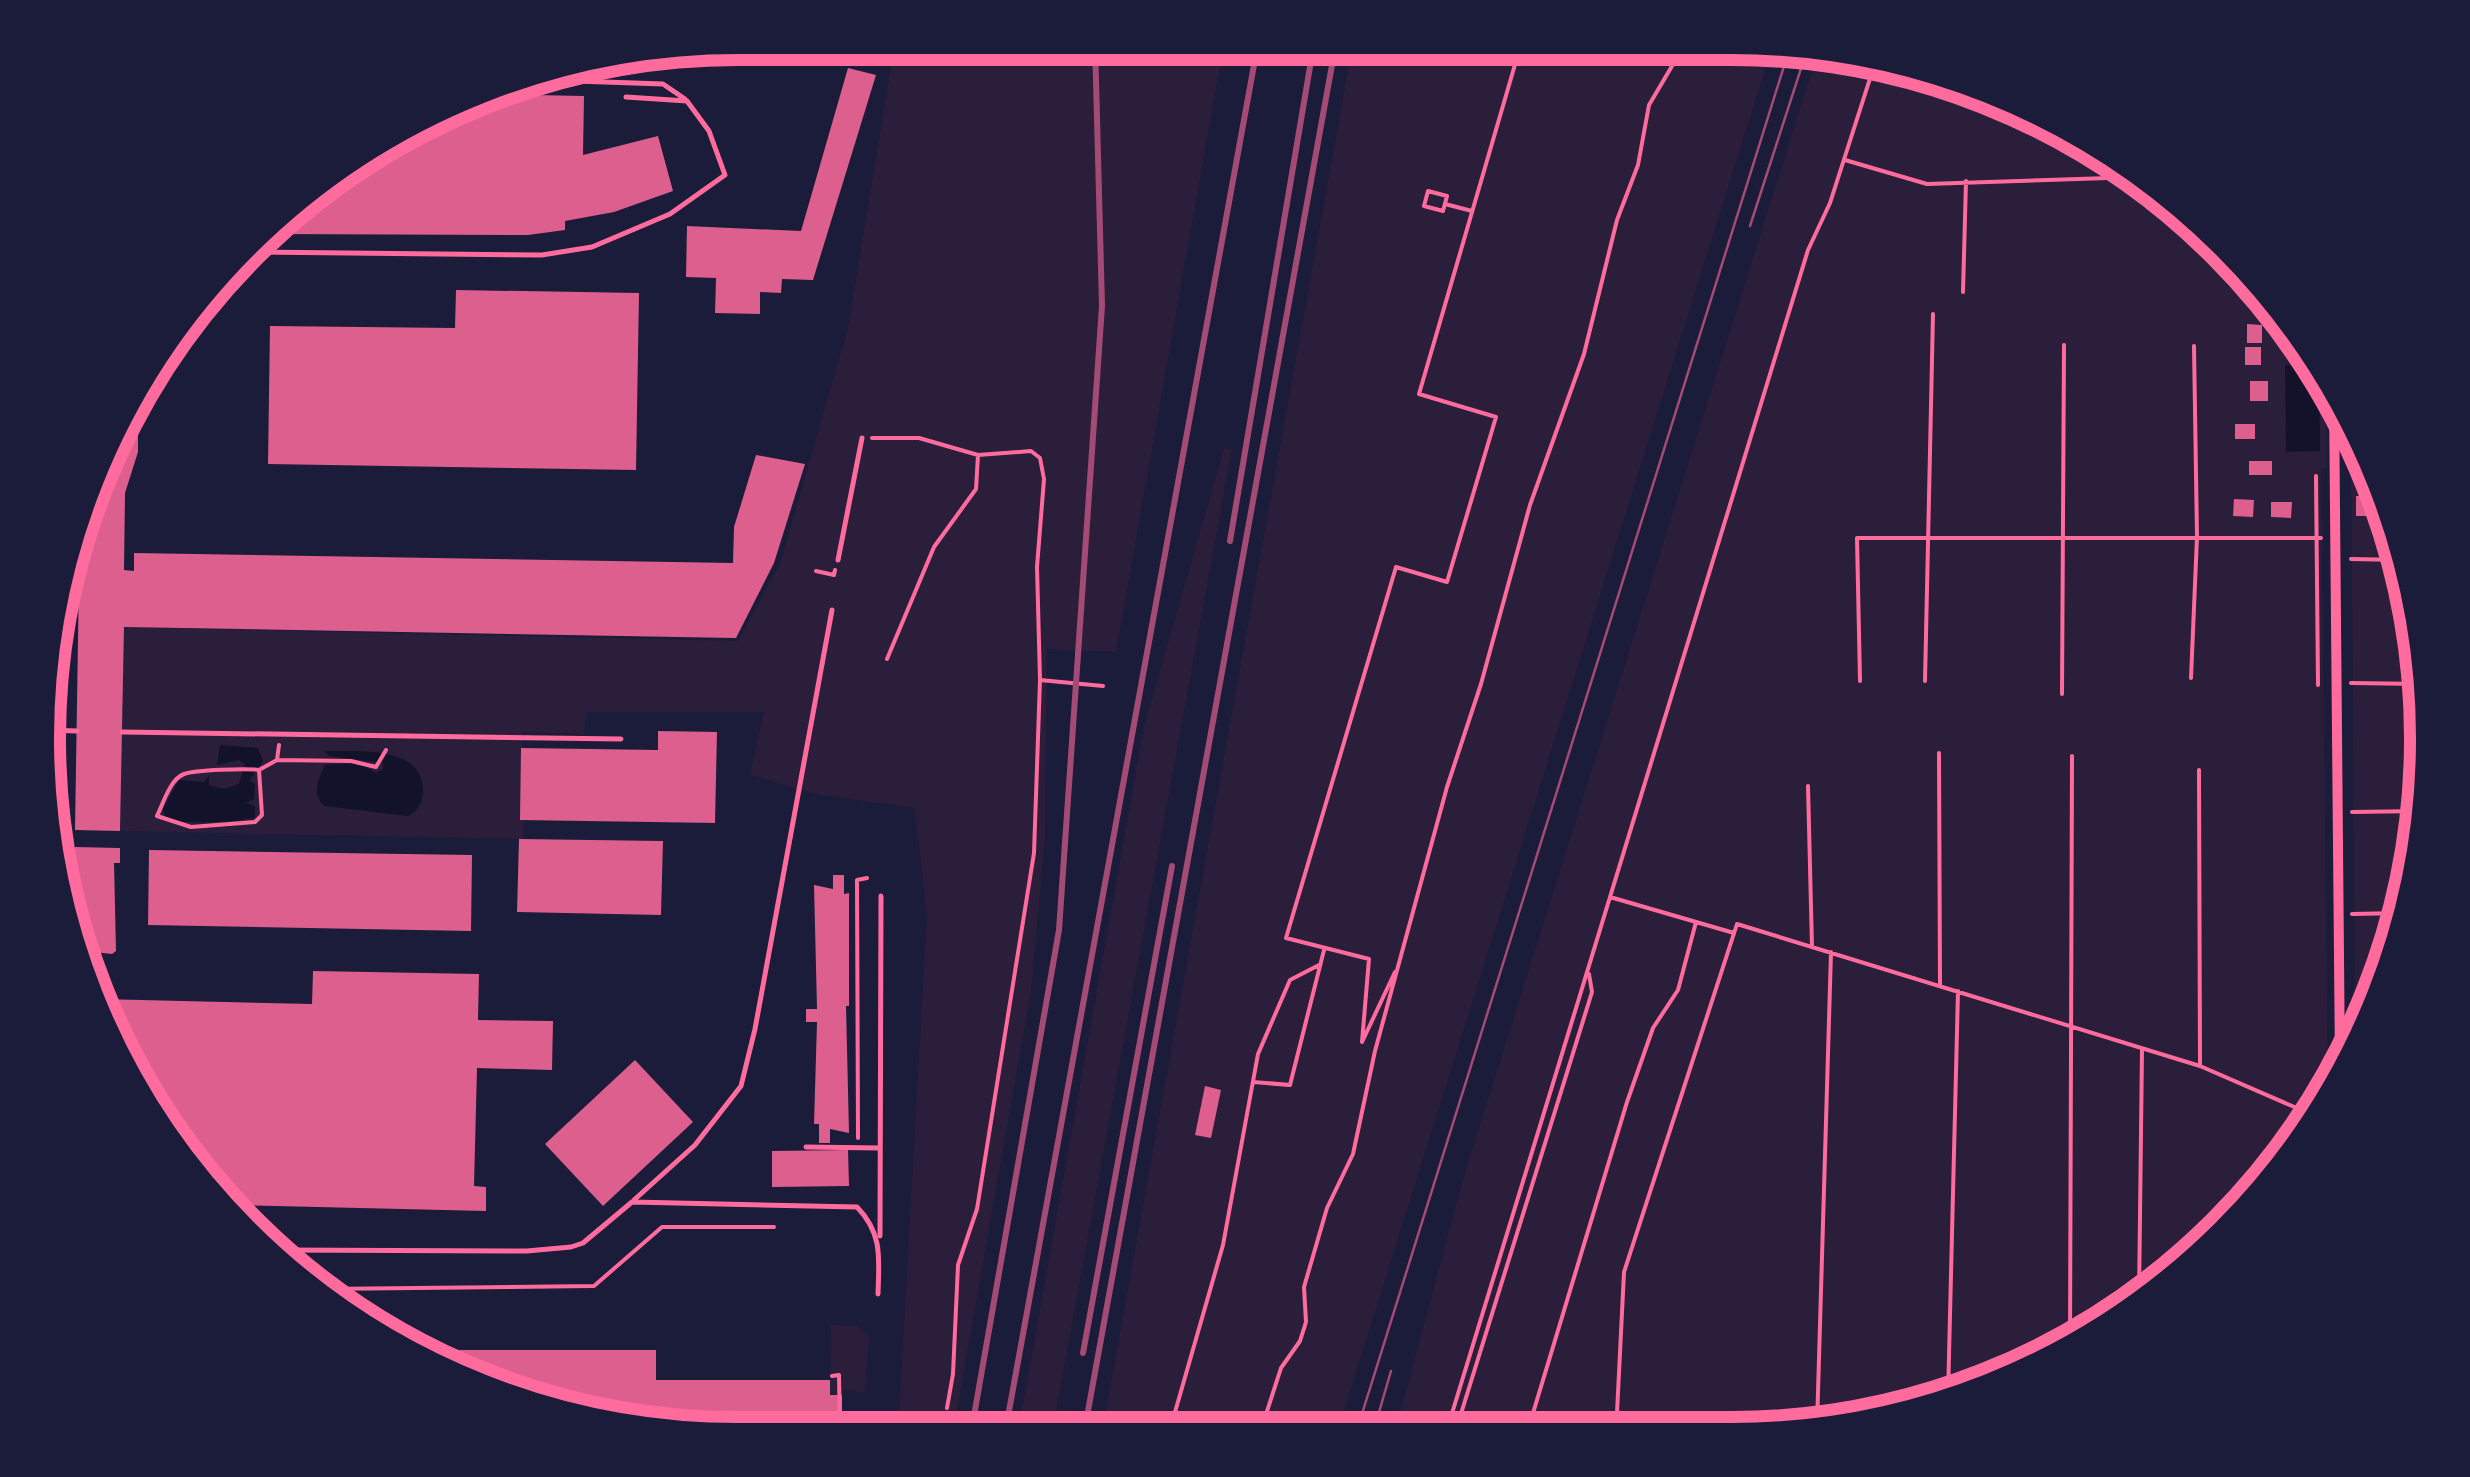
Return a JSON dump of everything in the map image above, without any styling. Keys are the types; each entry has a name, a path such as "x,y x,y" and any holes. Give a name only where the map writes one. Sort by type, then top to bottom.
{"street":[{"path":"2334,428 2340,1039"}],"lane":[{"path":"266,252 542,255 592,248 670,214 725,175 709,131 687,101 662,84 572,81"},
{"path":"626,97 687,101"},
{"path":"838,560 862,438"},
{"path":"292,1250 527,1251 571,1247 583,1243 696,1145 741,1086 832,610"},
{"path":"60,730 77,731"},
{"path":"122,732 621,739"},
{"path":"878,1294 882,896"},
{"path":"806,1147 880,1148"},
{"path":"632,1202 857,1207 873,1224 880,1244"}],"path":[{"path":"1417,401 1517,60"},
{"path":"1265,1417 1281,1368 1300,1341 1306,1322 1304,1287 1326,1208 1354,1154 1397,969 1530,505 1584,354 1617,220 1638,165 1649,105 1676,60"},
{"path":"1451,1417 1808,250 1845,160 1871,75"},
{"path":"1845,160 1927,184 2113,178"},
{"path":"1963,292 1966,181"},
{"path":"1428,190 1447,196 1445,204 1443,211 1424,206 1428,190"},
{"path":"1445,204 1472,211"},
{"path":"1926,681 1933,314"},
{"path":"2062,694 2064,344"},
{"path":"2191,678 2197,537 2194,346"},
{"path":"1397,969 1362,1042 1370,959 1286,938 1396,567 1446,582 1500,418 1419,394"},
{"path":"862,438 919,438 978,455 1031,450 1040,458 1044,479 1037,568 1040,680 1034,853 977,1209 958,1265 954,1374 947,1408"},
{"path":"887,660 934,547 976,489 978,455"},
{"path":"2316,476 2318,685"},
{"path":"1449,530 1460,533"},
{"path":"1860,680 1857,538 2336,538"},
{"path":"2336,559 2386,560"},
{"path":"1040,680 1103,686"},
{"path":"2336,683 2408,684"},
{"path":"277,760 280,734"},
{"path":"259,770 262,815 256,822 191,827 157,816 173,784 184,774 242,766 259,770 277,760 380,764 386,750"},
{"path":"1940,753 1940,985"},
{"path":"2070,1326 2072,756"},
{"path":"2200,770 2200,1066"},
{"path":"1808,786 1812,946"},
{"path":"2338,813 2406,811"},
{"path":"858,1147 857,880 868,878"},
{"path":"1610,897 1734,933"},
{"path":"2339,914 2387,913"},
{"path":"1532,1417 1627,1102 1653,1028 1678,990 1696,922"},
{"path":"1617,1417 1624,1272 1737,924 2200,1066 2300,1109"},
{"path":"1253,1082 1290,1084 1324,948"},
{"path":"1817,1411 1831,952"},
{"path":"1175,1417 1223,1245 1258,1054 1290,980 1319,965"},
{"path":"1460,1417 1592,992 1588,972"},
{"path":"1948,1381 1958,991"},
{"path":"2140,1280 2142,1049"},
{"path":"342,1289 594,1286 662,1227 774,1227"},
{"path":"832,1376 840,1375 840,1417"}],"shaded area":[{"path":"892,60 1221,60 1116,652 1047,649 1045,836 1031,991 956,1417 899,1417 927,915 915,808 820,795 750,775 764,712 586,712 584,734 522,732 523,839 120,831 124,627 738,641 780,564 848,328"},
{"path":"1350,60 1768,61 1342,1417 1105,1417"},
{"path":"1814,65 1864,73 1950,96 2071,151 2145,200 2242,291 2298,366 2285,366 2320,451 2319,400 2326,413 2327,468 2321,469 2328,1062 2319,1078 2270,1152 2242,1186 2179,1249 2108,1303 2032,1347 1950,1381 1864,1404 1820,1411 1732,1417 1399,1417 1463,1179"},
{"path":"2285,365 2299,366 2319,400 2320,451 2286,452"},
{"path":"1224,448 1232,449 1055,1417 1021,1417 1144,727"},
{"path":"2351,464 2374,520 2397,606 2409,694 2410,738 2409,783 2397,871 2374,957 2355,1005"},
{"path":"220,745 258,748 263,761 249,781 255,784 254,799 246,803 255,806 255,817 212,822 166,820 163,809 179,780 204,782 209,776 209,785 225,789 239,784 245,764 239,760 217,765"},
{"path":"324,751 369,752 400,758 420,775 423,790 419,805 408,816 325,806 317,792 325,765 360,763 376,773 383,769 383,763 329,756"},
{"path":"831,1325 857,1326 869,1336 865,1392 843,1390 842,1395 830,1395"}],"building":[{"path":"848,68 876,75 813,280 782,279 781,293 760,292 760,314 715,313 716,278 686,277 687,226 801,231"},
{"path":"524,95 584,96 583,155 658,136 673,191 614,212 565,221 565,230 528,235 285,234 325,200 399,151 438,130"},
{"path":"456,290 639,293 636,470 268,464 270,326 455,328"},
{"path":"2247,324 2262,325 2262,343 2247,343"},
{"path":"2245,347 2261,347 2261,365 2245,365"},
{"path":"2250,381 2268,381 2268,401 2250,401"},
{"path":"138,423 138,452 125,493 124,570 134,571 134,553 733,563 734,527 756,455 805,464 774,563 736,638 124,627 120,831 75,830 79,580 96,520"},
{"path":"2235,424 2255,424 2255,439 2235,439"},
{"path":"2249,461 2272,461 2272,475 2249,475"},
{"path":"2356,496 2365,496 2372,516 2356,516"},
{"path":"2234,499 2254,500 2253,517 2233,516"},
{"path":"2271,502 2292,502 2291,518 2271,517"},
{"path":"658,731 717,732 715,823 520,820 521,748 658,750"},
{"path":"519,839 663,841 661,915 517,912"},
{"path":"75,847 120,848 120,863 114,863 116,951 112,954 95,952 75,880"},
{"path":"149,850 472,855 471,931 148,925"},
{"path":"833,875 844,875 844,894 849,893 849,1133 830,1129 830,1143 819,1143 819,1124 814,1124 817,1022 806,1022 806,1009 817,1009 814,885 833,889"},
{"path":"313,971 479,974 478,1020 553,1021 552,1070 477,1068 474,1186 486,1187 486,1211 247,1205 174,1115 130,1039 113,999 312,1004"},
{"path":"635,1060 693,1122 603,1206 545,1144"},
{"path":"1205,1086 1221,1090 1211,1138 1195,1135"},
{"path":"848,1150 849,1186 772,1187 772,1151"},
{"path":"445,1350 656,1350 656,1380 830,1380 830,1395 842,1395 842,1417 694,1416 563,1394"}],"tram line":[{"path":"1361,1417 1785,62"},
{"path":"1750,226 1802,64"},
{"path":"1378,1417 1391,1371"}],"railway":[{"path":"974,1417 1059,930 1102,306 1095,60"},
{"path":"1008,1417 1255,60"},
{"path":"1230,541 1311,60"},
{"path":"1087,1417 1333,60"},
{"path":"1083,1353 1172,866"}]}
